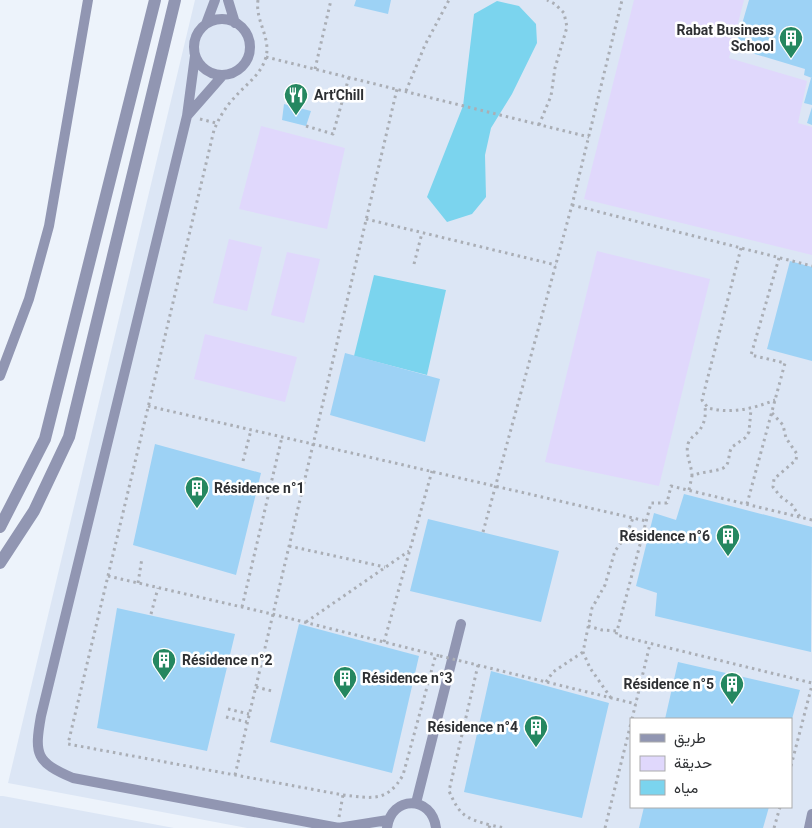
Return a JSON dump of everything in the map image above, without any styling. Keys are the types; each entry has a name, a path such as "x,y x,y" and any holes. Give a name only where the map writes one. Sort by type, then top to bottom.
{"street":[{"path":"0,527 45,439 155,0"},
{"path":"0,563 34,510 70,437 175,0"}],"lane":[{"path":"0,376 28,299 49,226 88,0"},
{"path":"215,0 206,24 200,30 194,46 195,55 187,116 41,716 37,740 39,753 45,762 56,771 74,778 338,828 388,824 393,812 399,806 407,803 416,804 424,806 431,812 436,828"},
{"path":"228,0 236,22"},
{"path":"195,55 199,64 214,74 232,73 246,62 250,44 243,28 236,22 226,19 206,24"},
{"path":"187,116 223,75"},
{"path":"416,804 461,624"},
{"path":"809,828 812,814"}],"path":[{"path":"258,0 258,18 266,41 266,57 258,74 228,105 214,130 68,744 343,795 378,798 388,794 397,786 403,775 436,654"},
{"path":"315,69 332,0"},
{"path":"406,91 424,45 449,0"},
{"path":"539,125 551,96 557,63 567,27 564,14 560,8 546,0"},
{"path":"483,532 572,205 622,0"},
{"path":"266,57 589,137"},
{"path":"306,126 333,134 350,77"},
{"path":"235,775 397,89"},
{"path":"572,205 812,266"},
{"path":"366,219 556,265"},
{"path":"414,264 422,232"},
{"path":"689,490 692,476 688,445 705,419 705,406 702,396 740,248"},
{"path":"747,504 785,363 751,355 778,258"},
{"path":"705,406 711,409 728,411 751,409 775,400"},
{"path":"148,406 646,521"},
{"path":"692,476 700,472 725,467 732,447 745,438 749,432 751,409"},
{"path":"772,413 782,425 786,438 797,454 796,460 774,479 773,487 780,496 792,504 801,517"},
{"path":"243,461 251,430"},
{"path":"242,607 282,437"},
{"path":"384,642 432,471"},
{"path":"792,762 812,684 616,635 651,503 667,503 671,486 812,520"},
{"path":"612,698 590,668 584,652 592,608 605,585 615,552 626,536 633,518"},
{"path":"289,546 386,567"},
{"path":"306,622 410,551"},
{"path":"138,583 142,558"},
{"path":"108,576 306,622 636,704"},
{"path":"151,614 158,588"},
{"path":"588,626 602,630 617,631"},
{"path":"632,718 650,644"},
{"path":"546,682 553,672 584,652"},
{"path":"478,665 449,791 455,806 467,818 489,827 504,828"},
{"path":"255,687 272,691"},
{"path":"228,709 249,714"},
{"path":"226,717 247,722"},
{"path":"605,828 630,725"},
{"path":"338,828 343,795"},
{"path":"774,828 780,808"}],"shaded area":[{"path":"195,0 812,0 812,828 247,828 8,783"},
{"path":"0,796 3,796 174,828 0,828"}],"green space":[{"path":"634,0 744,0 729,58 807,81 798,123 812,127 812,255 584,199"},
{"path":"261,126 345,148 327,229 239,209"},
{"path":"229,239 262,247 247,311 213,303"},
{"path":"597,251 710,279 659,486 545,462"},
{"path":"287,252 320,259 304,323 271,315"},
{"path":"205,334 297,357 285,402 194,379"}],"water":[{"path":"497,1 519,6 536,24 537,43 512,94 491,128 485,155 486,197 472,214 447,222 427,197 463,106 474,14"},
{"path":"374,275 446,290 427,375 354,356"}],"building":[{"path":"356,0 391,0 388,14 354,6"},
{"name":"Rabat Business School","path":"749,0 812,0 812,78 804,75 805,69 735,48"},
{"path":"812,78 812,105 804,103"},
{"name":"Art'Chill","path":"284,104 311,111 306,126 282,120"},
{"path":"812,107 812,125 807,123"},
{"path":"790,261 812,267 812,361 767,349"},
{"path":"345,353 440,379 425,442 330,415"},
{"name":"Résidence n°1","path":"155,444 261,473 236,575 133,545"},
{"name":"Résidence n°6","path":"684,494 812,527 811,652 655,616 657,593 636,586 654,513 676,520"},
{"path":"428,519 559,551 541,622 410,591"},
{"name":"Résidence n°2","path":"117,608 235,634 207,751 97,728"},
{"name":"Résidence n°3","path":"299,624 419,656 392,773 270,742"},
{"name":"Résidence n°5","path":"678,662 800,690 792,719 665,718"},
{"name":"Résidence n°4","path":"491,671 609,703 582,818 464,792"},
{"path":"644,808 769,808 763,828 639,828"}],"place":[{"name":"Rabat Business School","path":"791,59"},
{"name":"Art'Chill","path":"296,116"},
{"name":"Résidence n°1","path":"197,509"},
{"name":"Résidence n°6","path":"728,557"},
{"name":"Résidence n°2","path":"164,681"},
{"name":"Résidence n°3","path":"345,699"},
{"name":"Résidence n°5","path":"732,705"},
{"name":"Résidence n°4","path":"536,748"}]}
